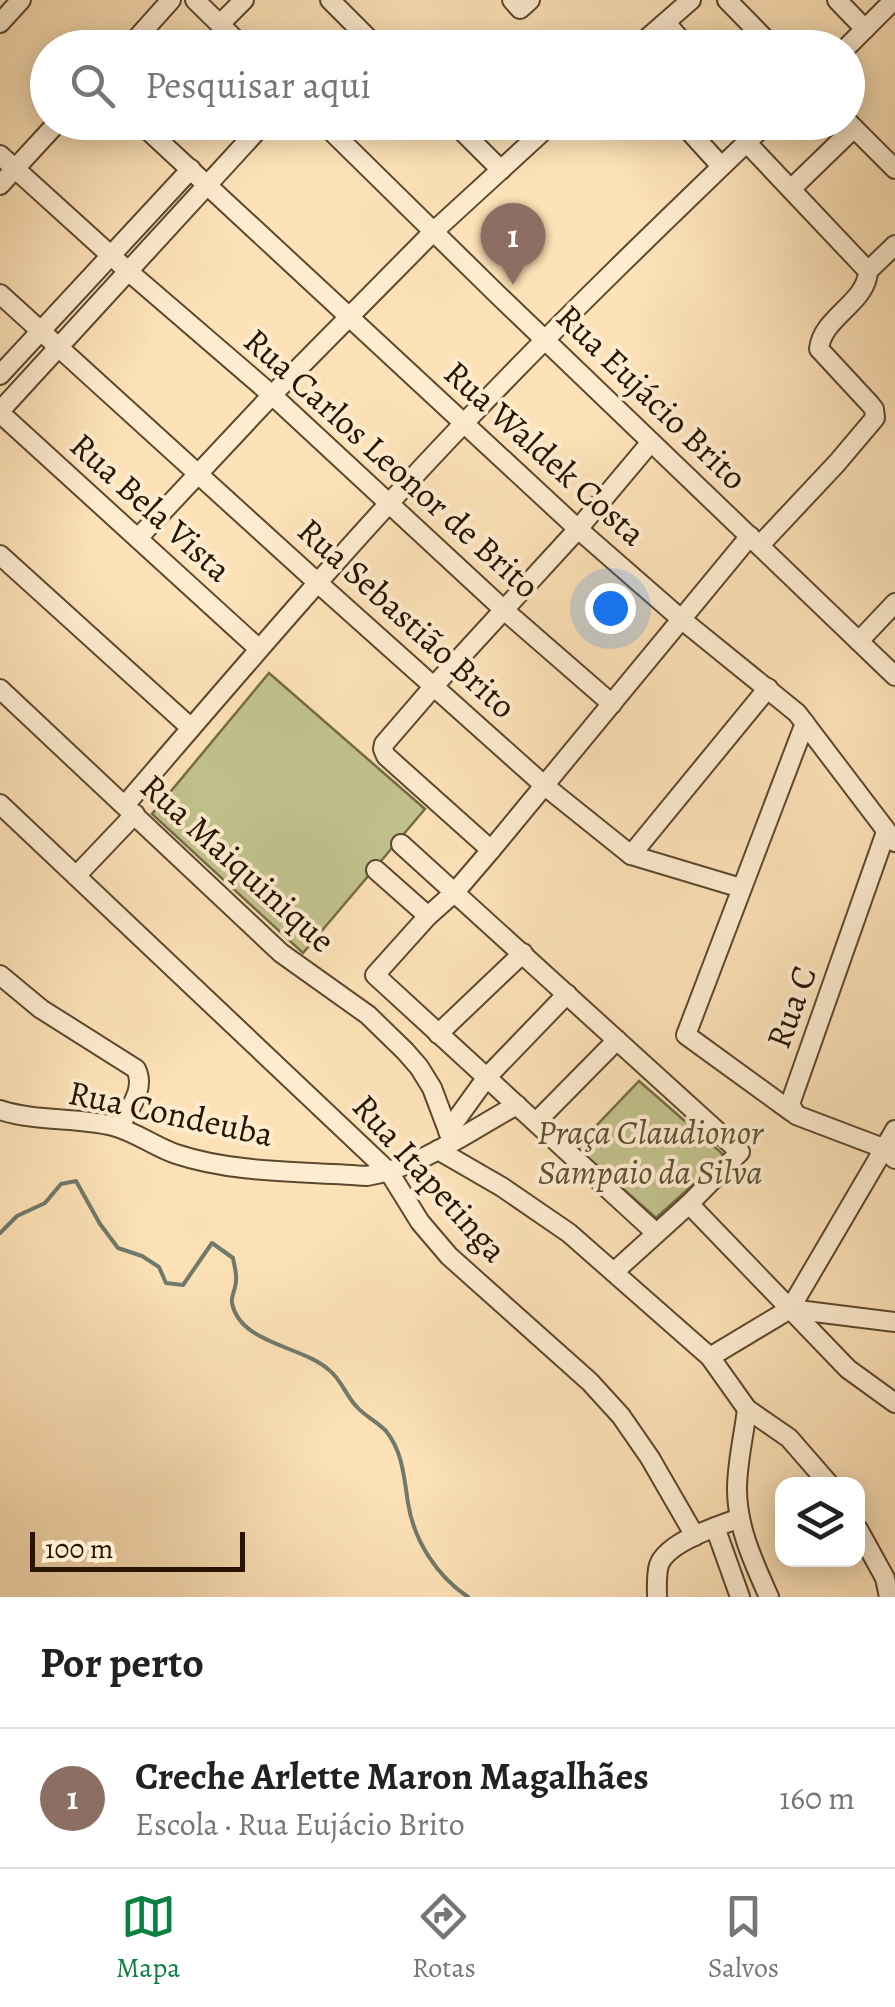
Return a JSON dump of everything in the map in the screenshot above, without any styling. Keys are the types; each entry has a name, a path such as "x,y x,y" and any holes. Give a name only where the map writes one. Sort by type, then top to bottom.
{"street":[{"path":"0,22 21,0"},
{"path":"144,30 171,0"},
{"path":"195,0 226,30"},
{"path":"220,24 244,0"},
{"path":"330,0 360,30"},
{"path":"512,0 520,9 530,0"},
{"path":"658,30 691,0"},
{"path":"727,0 756,30"},
{"path":"837,0 865,29 891,10"},
{"path":"666,24 672,30"},
{"path":"865,139 895,168"},
{"path":"0,185 7,162 35,140"},
{"name":"Rua Waldek Costa","path":"158,140 578,529 680,619 798,712 892,836"},
{"path":"0,412 249,140"},
{"name":"Rua Eujácio Brito","path":"340,140 895,676"},
{"path":"472,140 501,170"},
{"path":"138,538 433,232 534,140"},
{"path":"697,140 721,166"},
{"path":"76,876 191,728 463,424 544,339 750,140"},
{"path":"791,189 837,140"},
{"path":"747,143 868,271"},
{"name":"Rua Carlos Leonor de Brito","path":"7,162 272,395 504,610 612,704"},
{"path":"0,375 190,169"},
{"path":"656,1233 375,975 492,850 680,619 755,540 837,463 875,418 870,404 819,349 822,336 866,286 868,271 895,245"},
{"name":"Rua Sebastião Brito","path":"0,294 545,786 631,855 741,888"},
{"name":"Rua Bela Vista","path":"0,412 259,650"},
{"path":"492,850 384,753 384,744 651,442"},
{"path":"0,555 191,728"},
{"path":"859,641 895,603"},
{"path":"631,855 768,688"},
{"name":"Rua Maiquinique","path":"0,689 281,953 368,1015 405,1051 432,1088 446,1141"},
{"path":"805,723 686,1034 801,1118 889,1153"},
{"name":"Rua Itapetinga","path":"0,804 389,1172 420,1222 449,1256 590,1382 621,1416 650,1458 695,1536"},
{"name":"Rua C","path":"792,1112 792,1096 892,836"},
{"path":"401,844 740,1152 614,1272"},
{"path":"376,870 428,916"},
{"path":"438,1034 523,953"},
{"path":"0,974 41,1008 136,1069 140,1089 119,1128"},
{"path":"446,1141 487,1077 567,994"},
{"path":"536,1122 617,1040"},
{"path":"389,1172 517,1104"},
{"name":"Rua Condeuba","path":"0,1110 31,1118 88,1121 119,1128 176,1154 221,1164 367,1176 389,1172"},
{"path":"710,1357 790,1309 889,1153 895,1130"},
{"path":"446,1141 502,1187 569,1233 710,1357 747,1409 789,1438 823,1477"},
{"path":"689,1204 848,1369 895,1403"},
{"path":"790,1309 895,1322"},
{"path":"747,1409 737,1488 740,1518 768,1597"},
{"path":"657,1597 658,1568 668,1552 740,1518"},
{"path":"715,1527 740,1597"},
{"path":"865,1543 884,1578 889,1597"}],"green space":[{"path":"269,673 425,809 303,953 152,814"},
{"name":"Praça Claudionor Sampaio da Silva","path":"639,1081 725,1156 656,1218 576,1147"}],"waterway":[{"path":"0,1233 17,1216 45,1203 61,1184 76,1181 118,1248 159,1267 166,1283 183,1285 212,1243 233,1258 236,1278 232,1303 237,1317 259,1336 329,1370 357,1407 386,1431 399,1456 411,1517 421,1544 446,1579 468,1597"}],"place":[{"name":"Creche Arlette Maron Magalhães","path":"513,285"}]}
